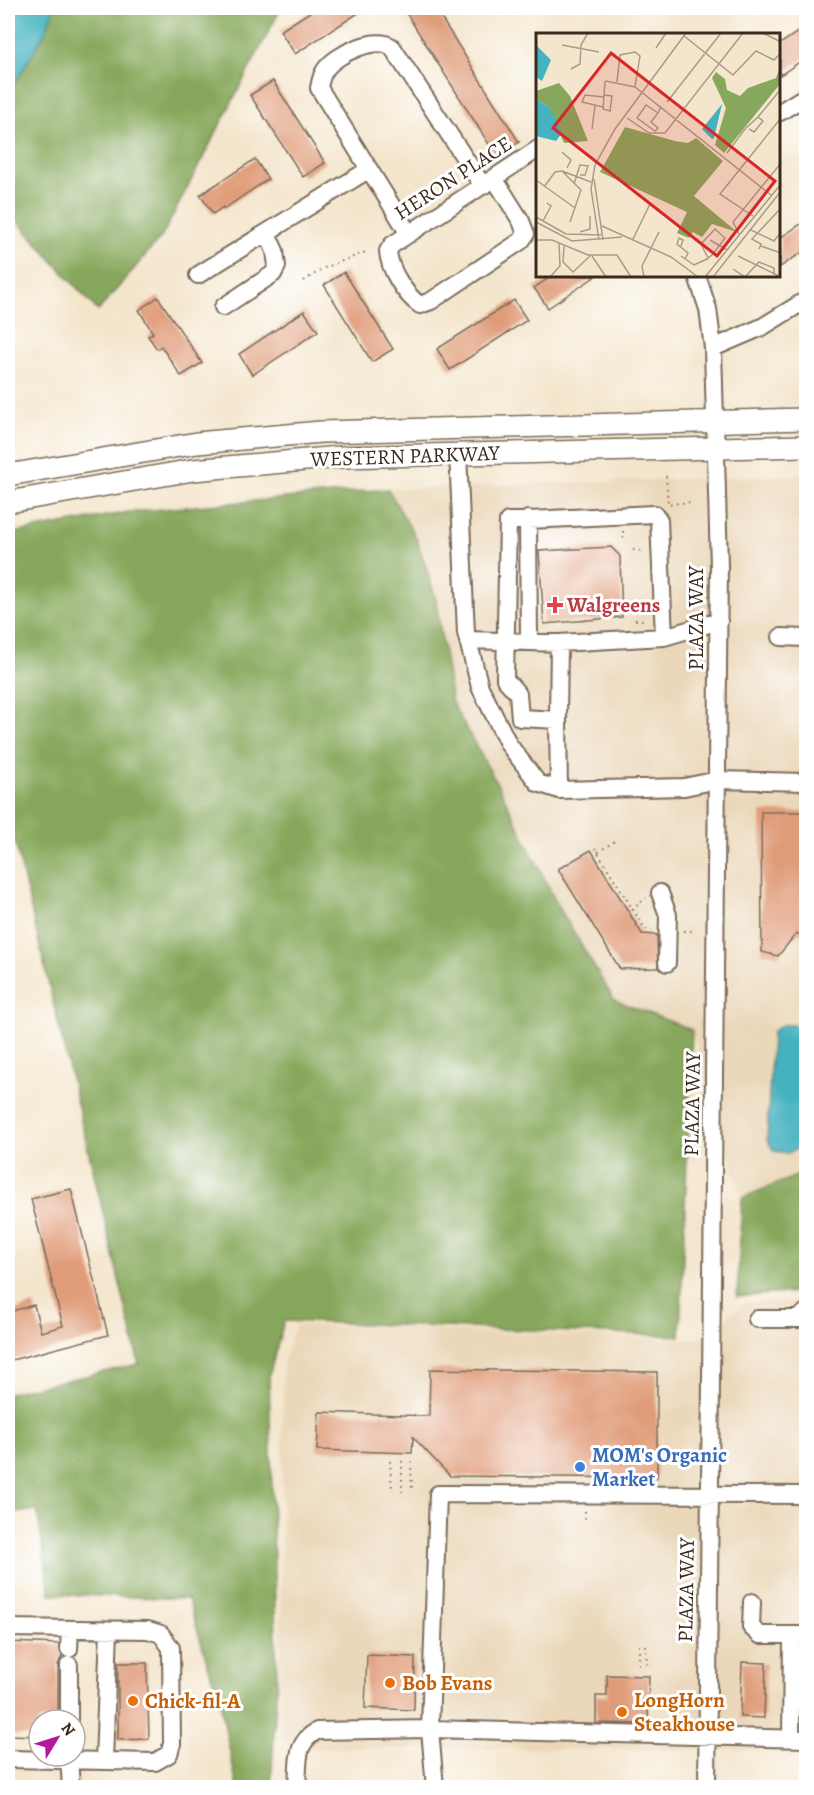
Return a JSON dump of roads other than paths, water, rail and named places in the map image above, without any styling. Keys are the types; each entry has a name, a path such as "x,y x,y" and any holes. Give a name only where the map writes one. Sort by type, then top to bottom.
{"main road":[{"name":"WESTERN PARKWAY","path":"8,475 197,443 321,432 807,419"},
{"name":"WESTERN PARKWAY","path":"8,502 193,470 340,456 717,446 807,446"}],"street":[{"path":"409,234 318,88 329,66 357,48 375,42 385,42 392,47 488,182"},
{"path":"781,111 807,96"},
{"name":"HERON PLACE","path":"488,182 521,220 525,234 521,241 440,295 420,304 412,299 388,261 388,251 392,245 536,150"},
{"path":"198,275 368,170"},
{"path":"223,307 273,274 277,267 267,233"},
{"name":"PLAZA WAY","path":"698,278 708,309 713,348 717,421 719,621 707,1788"},
{"path":"713,348 762,327 807,300"},
{"path":"458,453 468,640 480,687 508,745 538,783 560,790 684,787 718,780 807,782"},
{"path":"520,718 518,694 505,679 506,526 510,520 648,513 657,516 664,637"},
{"path":"528,519 529,642"},
{"path":"468,640 559,643 664,637 719,621"},
{"path":"781,637 807,638"},
{"path":"559,643 560,790"},
{"path":"480,687 505,679"},
{"path":"501,729 520,718 558,720"},
{"path":"657,893 668,915 667,963"},
{"path":"757,1318 799,1319 807,1312"},
{"path":"435,1788 430,1729 438,1494 807,1495"},
{"path":"297,1788 299,1750 303,1741 317,1731 430,1729 706,1738 799,1738 800,1635 760,1635 754,1632 751,1627 752,1602"},
{"path":"8,1628 156,1631 169,1642 171,1648 172,1744 169,1754 155,1762 87,1760"},
{"path":"69,1708 70,1629"},
{"path":"104,1761 109,1629"},
{"path":"8,1759 27,1759"},
{"path":"70,1768 71,1788"}],"water":[{"path":"8,8 54,8 46,31 9,93"},
{"path":"782,1025 806,1025 806,1145 788,1153 774,1151 767,1140 772,1032"}],"place":[{"name":"Walgreens","path":"555,605"},
{"name":"MOM's Organic Market","path":"580,1467"},
{"name":"Bob Evans","path":"390,1683"},
{"name":"Chick-fil-A","path":"133,1701"},
{"name":"LongHorn Steakhouse","path":"622,1712"}]}
